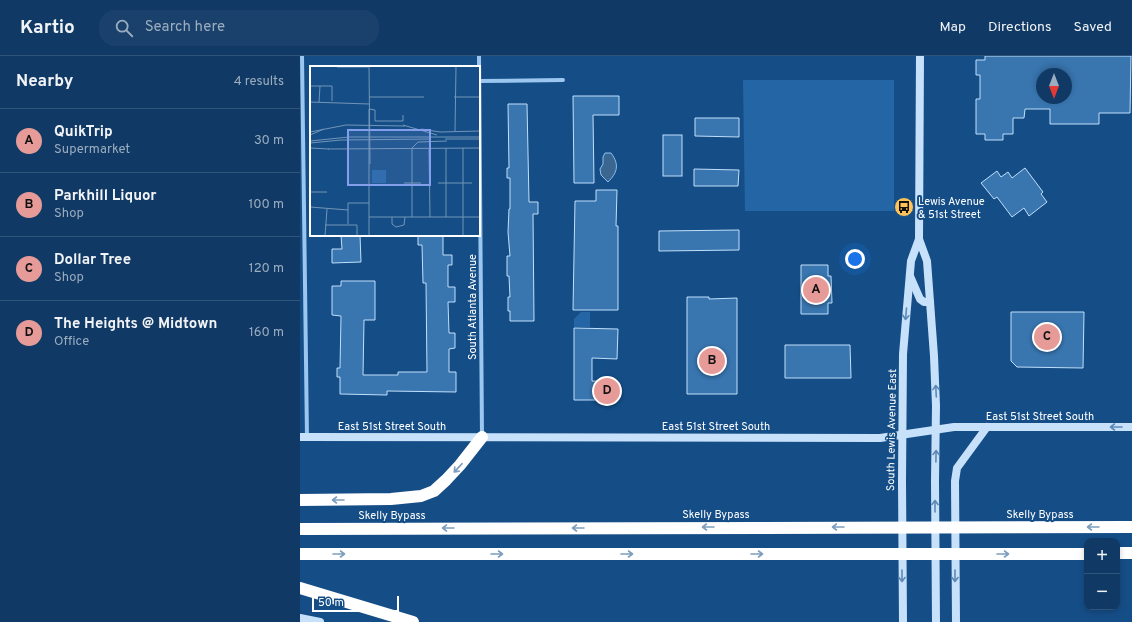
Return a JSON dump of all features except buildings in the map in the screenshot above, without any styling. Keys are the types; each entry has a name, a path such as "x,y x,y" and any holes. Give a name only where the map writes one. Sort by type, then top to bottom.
{"highway":[{"path":"300,500 390,499 421,496 434,491 446,480 460,466 482,437"},
{"name":"Skelly Bypass","path":"300,529 1132,527"},
{"path":"1120,554 1132,553"},
{"path":"300,554 1084,554"},
{"path":"300,588 413,622"}],"main road":[{"name":"South Lewis Avenue East","path":"920,56 919,239 926,262 936,385 936,622"},
{"name":"South Lewis Avenue East","path":"903,622 903,354 911,261 919,239"},
{"path":"910,275 920,299 924,302 930,302"},
{"name":"East 51st Street South","path":"304,437 867,438 902,435 954,427 1132,427"},
{"path":"956,622 955,481 957,468 965,455 987,427"},
{"path":"300,618 320,622"}],"street":[{"path":"302,56 304,437"},
{"path":"480,81 563,80"},
{"name":"South Atlanta Avenue","path":"480,200 482,437"}],"shaded area":[{"path":"743,80 894,80 894,211 745,211"},
{"path":"605,153 611,153 616,161 614,175 608,182 601,175 600,169 603,164 603,157"},
{"path":"581,312 590,312 590,327 574,327 574,319"}],"place":[{"name":"Lewis Avenue & 51st Street","path":"904,207"},
{"name":"QuikTrip","path":"816,290"},
{"name":"Dollar Tree","path":"1047,337"},
{"name":"Parkhill Liquor","path":"712,361"},
{"name":"The Heights @ Midtown","path":"607,391"}]}
